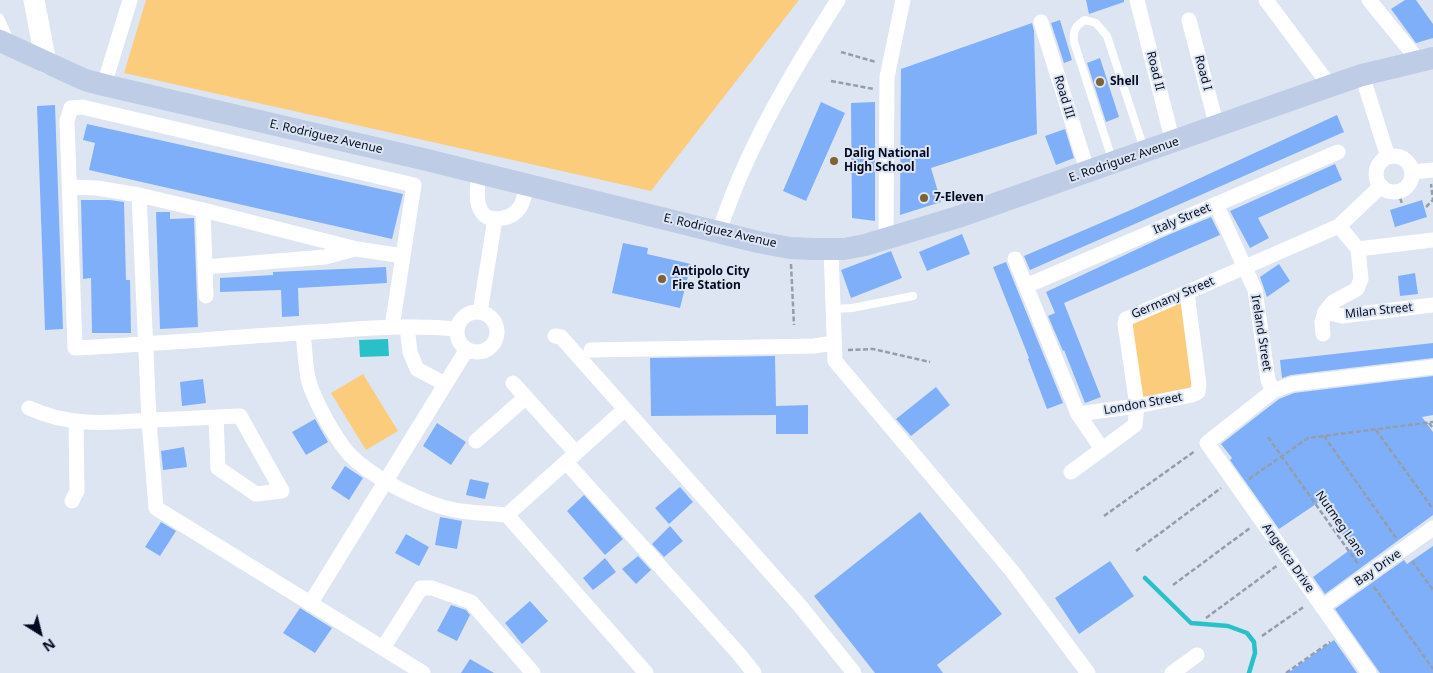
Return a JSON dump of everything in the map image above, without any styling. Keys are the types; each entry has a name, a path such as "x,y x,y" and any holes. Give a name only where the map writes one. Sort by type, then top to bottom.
{"main road":[{"name":"E. Rodriguez Avenue","path":"7,44 85,80 104,85 479,173 758,242 790,248 831,250 858,247 958,217 1114,164 1330,86 1426,60"}],"street":[{"path":"34,0 46,63"},
{"path":"104,85 130,0"},
{"path":"719,231 741,173 811,43 838,0"},
{"path":"886,239 887,77 903,0"},
{"name":"Road II","path":"1137,0 1173,143"},
{"path":"1266,0 1330,86"},
{"path":"1370,0 1426,60"},
{"name":"Road I","path":"1189,20 1218,127"},
{"name":"Road III","path":"1041,22 1088,173"},
{"path":"1362,76 1388,157"},
{"path":"445,384 417,369 400,327 403,256 414,185 82,107 70,108 67,121 75,348 145,345 400,327 457,329"},
{"name":"Italy Street","path":"1026,286 1338,152"},
{"path":"1388,157 1401,158 1410,166 1412,172 1410,182 1400,198 1381,186 1378,181 1377,170 1379,164 1388,157"},
{"path":"1412,172 1431,170"},
{"path":"479,173 476,191 479,207 485,216 495,219 506,218 515,213 520,207 527,185"},
{"name":"Germany Street","path":"1071,472 1135,424 1137,406 1125,324 1126,319 1339,226 1381,186"},
{"path":"70,187 97,188 139,196 203,210 357,249 403,256"},
{"path":"139,196 149,420 156,508 423,673"},
{"name":"Ireland Street","path":"1216,204 1254,290 1271,386"},
{"path":"203,210 206,296"},
{"path":"480,312 495,219"},
{"path":"1322,334 1322,322 1325,312 1333,302 1357,289 1361,279 1358,249 1339,226"},
{"path":"1358,249 1433,240"},
{"path":"205,267 325,257 357,249"},
{"path":"831,250 835,361 1012,571 1088,673"},
{"path":"1015,259 1078,414 1102,449"},
{"name":"London Street","path":"1078,414 1137,406 1192,395 1198,392 1199,385 1187,293"},
{"name":"Milan Street","path":"1325,312 1342,316 1433,304"},
{"path":"480,312 493,319 497,329 496,339 491,347 482,352 467,349 459,341 457,329 460,321 467,315 480,312"},
{"path":"303,333 309,382 327,422 350,454 385,481 414,496 440,506 470,512 507,515 646,673"},
{"path":"555,336 561,336 625,408 801,607 854,673"},
{"path":"591,350 835,347"},
{"path":"310,604 467,349"},
{"path":"1207,443 1271,386 1282,387 1301,382 1433,367"},
{"path":"513,383 526,397 571,457 754,673"},
{"path":"476,441 526,397"},
{"path":"29,408 43,414 102,424 216,416 240,416 282,492 256,494 218,468 216,416"},
{"path":"507,515 625,408"},
{"path":"72,501 77,491 76,421"},
{"name":"Angelica Drive","path":"1207,443 1369,673"},
{"name":"Bay Drive","path":"1319,603 1366,576 1433,528"},
{"path":"384,648 421,588 432,588 471,602 533,673"},
{"path":"1172,673 1197,655"}],"lane":[{"path":"0,18 7,44"},
{"path":"1114,164 1074,42 1073,33 1077,25 1085,20 1096,23 1107,36 1145,152"},
{"path":"833,308 852,308 913,296"}],"path":[{"path":"841,52 889,66"},
{"path":"831,81 887,92"},
{"path":"1426,207 1433,200 1431,170"},
{"path":"790,248 794,326"},
{"path":"835,347 873,349 930,362"},
{"path":"1136,551 1235,483 1308,438 1431,422 1433,428"},
{"path":"1376,430 1433,509"},
{"path":"1324,436 1433,590"},
{"name":"Nutmeg Lane","path":"1268,437 1433,669"},
{"path":"1104,516 1207,443"},
{"path":"1173,585 1261,520"},
{"path":"1206,618 1288,558"},
{"path":"1262,636 1319,603"},
{"path":"1286,673 1341,634"}],"shaded area":[{"path":"146,0 799,0 651,191 124,73"},
{"path":"1182,302 1192,387 1143,397 1131,323"},
{"path":"363,374 398,431 366,450 331,393"}],"water":[{"path":"388,339 389,356 360,357 359,340"}],"building":[{"path":"1086,0 1124,0 1124,2 1089,14"},
{"path":"1405,0 1416,0 1433,24 1433,38 1416,43 1391,9"},
{"path":"1060,20 1072,60 1064,63 1051,23"},
{"path":"1032,23 1034,31 1037,134 931,168 941,202 900,215 901,69"},
{"path":"1100,58 1119,117 1106,122 1087,63"},
{"path":"821,102 845,113 806,201 783,191"},
{"path":"875,102 875,221 852,218 851,103"},
{"path":"55,105 63,329 45,330 37,106"},
{"path":"1337,115 1344,132 1030,270 1024,256 1133,209"},
{"path":"87,124 403,194 392,239 89,170 95,143 83,140"},
{"path":"1065,129 1074,158 1056,165 1045,136"},
{"path":"1335,164 1342,180 1258,218 1269,238 1250,248 1230,211"},
{"path":"81,200 124,202 126,280 130,280 131,333 92,333 91,278 83,279"},
{"path":"1422,200 1427,217 1395,227 1390,210"},
{"path":"156,212 170,212 170,219 194,218 198,327 160,329"},
{"path":"1211,217 1220,235 1064,303 1101,397 1085,403 1048,316 1055,313 1046,292 1161,238"},
{"path":"962,234 970,254 927,271 919,252"},
{"path":"623,243 648,248 647,254 691,264 680,308 612,293"},
{"path":"891,251 902,278 851,298 841,270"},
{"path":"1006,262 1063,403 1047,409 993,267"},
{"path":"1279,264 1290,281 1267,297 1260,277"},
{"path":"386,267 387,283 298,288 299,316 282,317 281,290 220,292 220,278 273,275 273,272"},
{"path":"1415,273 1418,294 1400,296 1398,276"},
{"path":"1433,343 1433,358 1291,375 1282,378 1280,360"},
{"path":"775,356 776,406 808,405 808,434 776,434 776,415 651,416 650,358"},
{"path":"1433,376 1433,415 1422,417 1433,432 1433,515 1325,594 1313,577 1351,549 1342,534 1319,502 1279,529 1230,460 1232,458 1221,444 1279,399 1294,393"},
{"path":"203,379 206,403 182,406 180,382"},
{"path":"936,387 950,405 911,436 896,419"},
{"path":"315,419 328,442 306,455 292,432"},
{"path":"437,423 466,442 451,465 423,446"},
{"path":"184,447 187,467 163,470 161,451"},
{"path":"345,466 363,478 349,500 331,488"},
{"path":"470,479 489,483 485,499 466,495"},
{"path":"680,487 693,502 669,524 655,508"},
{"path":"584,495 623,539 605,555 567,511"},
{"path":"920,512 1002,614 937,665 943,673 875,673 814,596"},
{"path":"440,517 462,521 457,549 435,545"},
{"path":"161,522 176,531 160,556 145,547"},
{"path":"670,526 683,541 664,557 652,544"},
{"path":"406,534 429,547 419,566 395,553"},
{"path":"1433,546 1433,673 1380,673 1335,609 1404,560 1407,564"},
{"path":"638,556 651,570 636,584 622,569"},
{"path":"605,558 616,572 593,590 583,578"},
{"path":"1110,561 1134,596 1079,634 1055,598"},
{"path":"530,601 548,621 522,644 505,623"},
{"path":"451,605 466,610 470,615 457,641 437,631"},
{"path":"300,608 332,628 315,653 283,633"},
{"path":"1334,640 1357,673 1288,673 1317,652"},
{"path":"470,659 494,673 461,673"}],"waterway":[{"path":"1145,578 1191,623 1228,626 1247,633 1254,642 1255,653 1249,673"}],"place":[{"name":"Shell","path":"1100,82"},
{"name":"Dalig National High School","path":"834,161"},
{"name":"7-Eleven","path":"924,198"},
{"name":"Antipolo City Fire Station","path":"662,279"}]}
